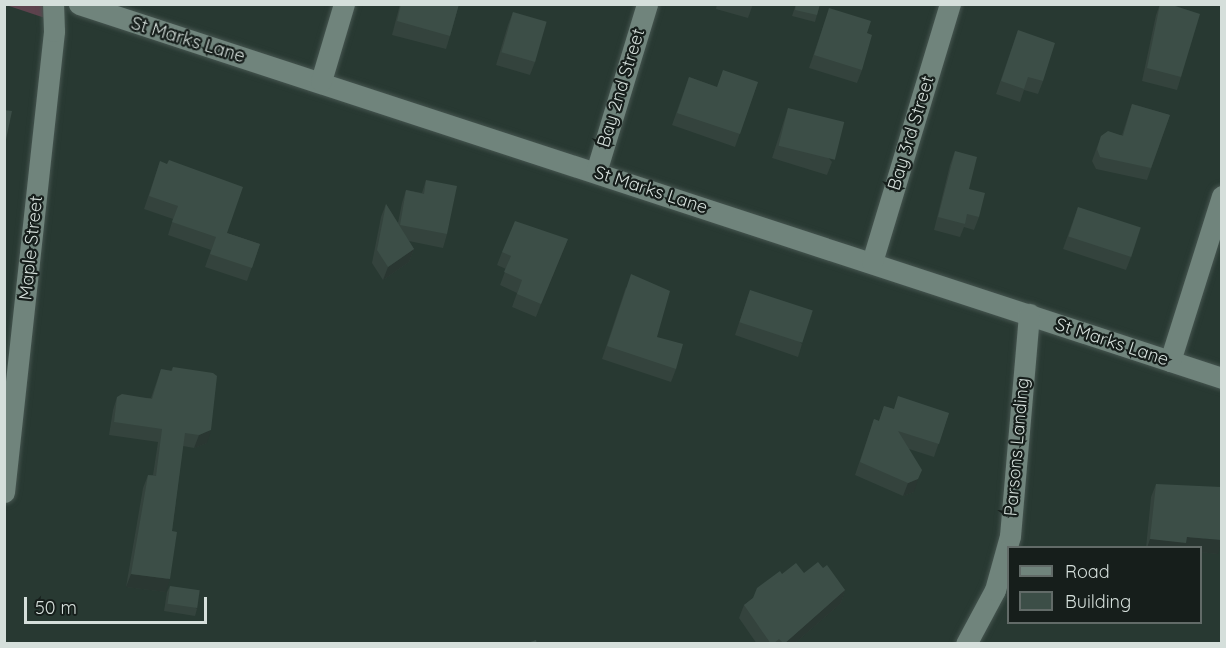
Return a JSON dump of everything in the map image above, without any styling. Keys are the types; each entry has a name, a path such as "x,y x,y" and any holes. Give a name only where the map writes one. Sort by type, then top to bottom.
{"street":[{"name":"Maple Street","path":"4,492 54,31 53,4"},
{"name":"St Marks Lane","path":"79,4 321,81 1221,378"},
{"path":"321,81 344,4"},
{"name":"Bay 2nd Street","path":"596,172 647,4"},
{"name":"Bay 3rd Street","path":"872,262 950,4"},
{"path":"1170,360 1221,196"},
{"name":"Parsons Landing","path":"1007,546 1029,314"},
{"name":"Parsons Landing","path":"966,644 995,591 1007,547"}],"shaded area":[{"path":"6,5 48,5 54,21"}],"building":[{"path":"401,4 459,4 450,36 397,21"},
{"path":"796,4 820,4 817,15 795,10"},
{"path":"1160,4 1169,4 1200,14 1181,77 1147,68"},
{"path":"829,8 871,21 867,33 872,35 862,70 814,55"},
{"path":"513,12 547,22 535,62 501,52"},
{"path":"1018,30 1055,43 1043,81 1028,77 1024,89 1001,81"},
{"path":"723,70 758,82 740,134 677,113 689,77 717,87"},
{"path":"1132,104 1170,115 1151,168 1100,157 1097,149 1101,136 1108,131 1123,136"},
{"path":"788,108 844,122 835,160 779,146"},
{"path":"4,110 12,111 4,149"},
{"path":"955,151 977,157 969,189 985,193 979,217 967,214 965,224 938,217"},
{"path":"169,160 243,187 227,233 260,244 252,268 210,254 216,237 172,222 178,206 149,196 160,161 167,164"},
{"path":"426,180 457,186 447,234 400,225 406,190 424,194"},
{"path":"386,204 414,249 388,267 377,250"},
{"path":"1078,207 1141,227 1131,257 1068,236"},
{"path":"515,221 568,239 541,304 517,294 522,280 504,272 511,256 502,252"},
{"path":"631,274 670,291 657,337 683,344 676,369 607,346"},
{"path":"750,290 813,310 802,343 739,322"},
{"path":"173,367 213,373 217,376 211,430 199,435 185,433 172,531 177,532 170,579 131,574 148,475 156,476 162,429 114,422 117,397 122,394 152,399 161,369 172,371"},
{"path":"898,396 949,413 939,444 898,431 922,470 918,479 908,483 860,462 874,419 879,421 884,406 894,409"},
{"path":"1156,484 1221,487 1221,540 1187,537 1186,543 1150,539"},
{"path":"818,562 823,568 827,565 845,590 784,644 779,639 771,644 744,605 753,598 757,588 780,571 782,574 796,563 804,573"},
{"path":"170,586 200,590 197,608 167,604"},
{"path":"536,640 537,644 525,644"}]}
